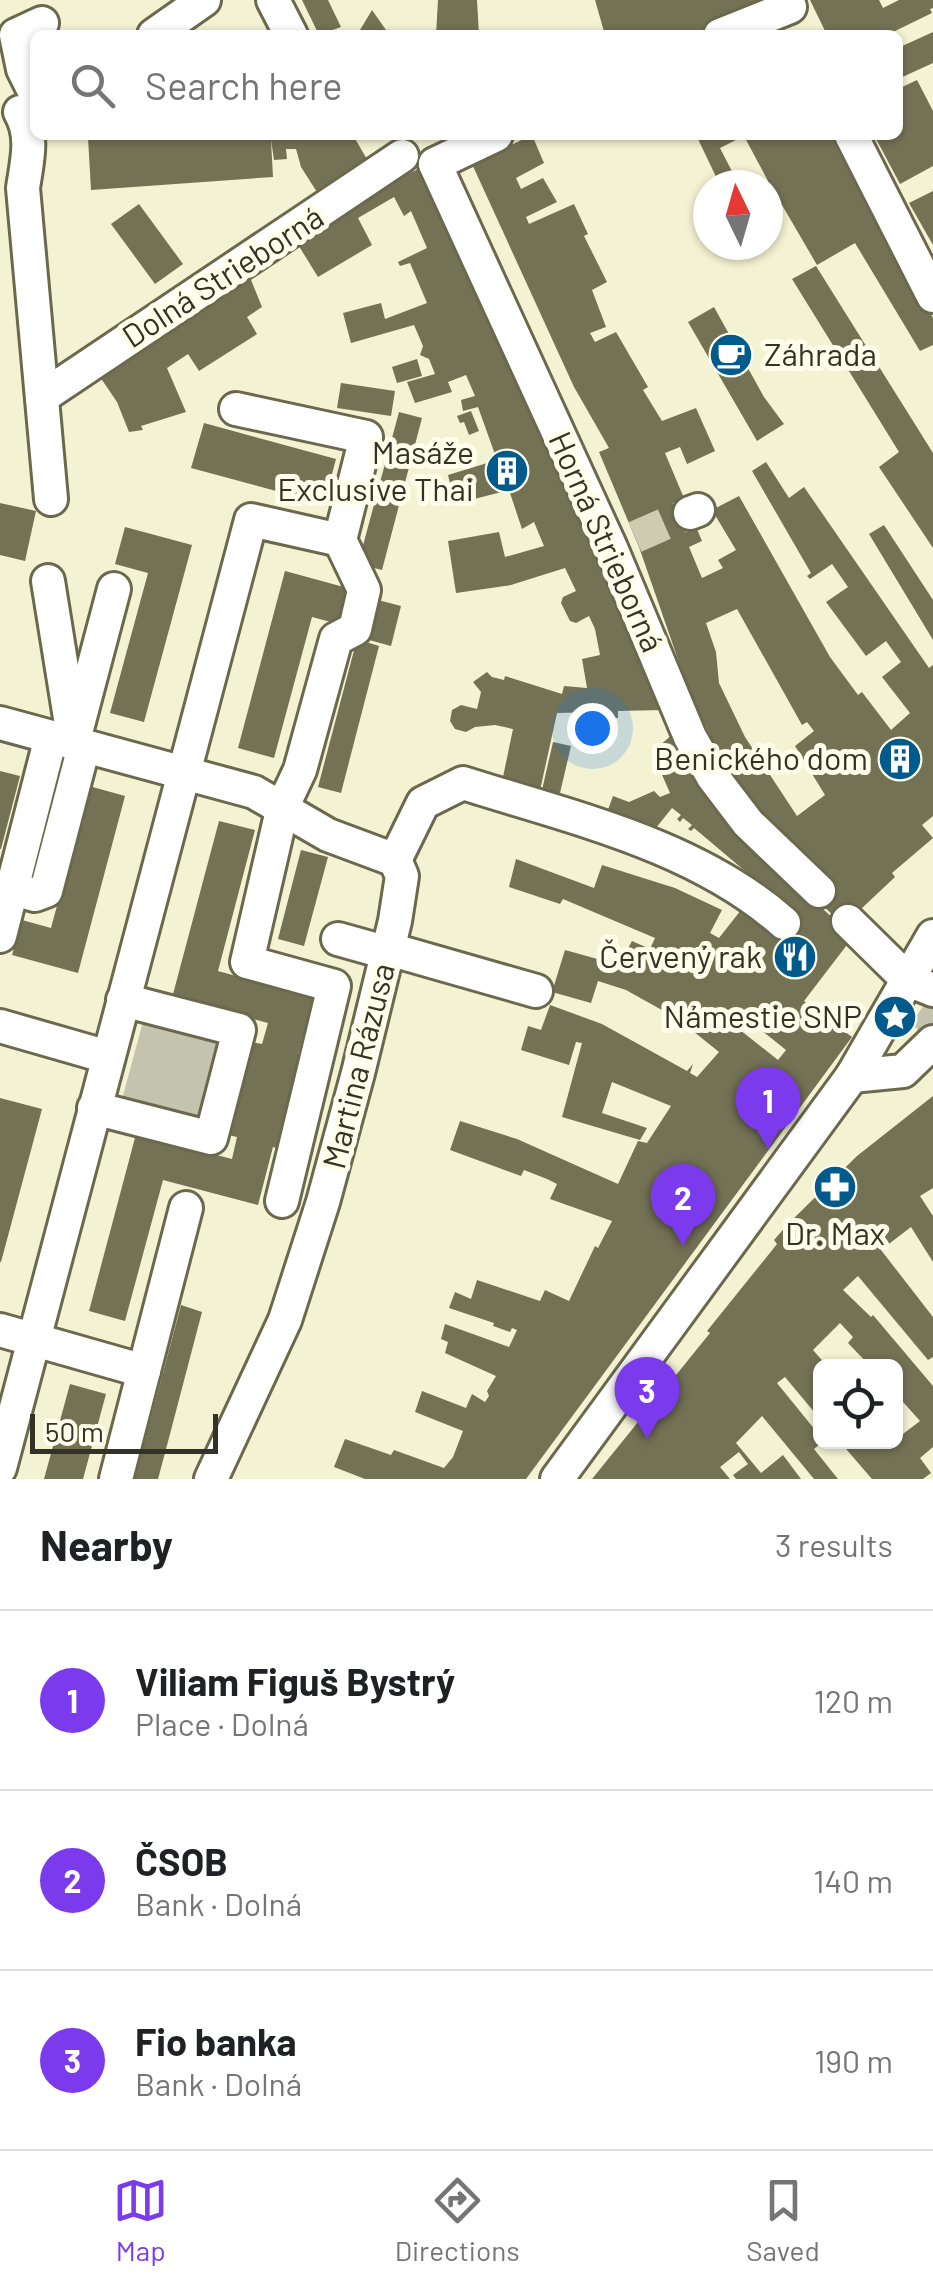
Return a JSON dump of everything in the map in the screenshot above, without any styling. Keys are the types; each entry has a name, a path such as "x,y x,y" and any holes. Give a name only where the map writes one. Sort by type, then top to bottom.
{"street":[{"path":"161,30 204,0"},
{"path":"273,0 288,30"},
{"path":"737,30 793,14"},
{"path":"42,23 16,35 30,138 24,188 51,499"},
{"path":"392,146 435,164 485,140"},
{"path":"854,140 933,296"},
{"name":"Dolná Strieborná","path":"42,396 392,146"},
{"name":"Horná Strieborná","path":"435,164 623,543 690,737 713,777 748,823 819,892"},
{"path":"0,223 24,188"},
{"path":"236,410 366,438 340,540 364,590 355,629 336,638 300,770 283,806 247,962 334,986 282,1201"},
{"path":"0,1468 251,520 340,540"},
{"path":"48,581 70,742"},
{"path":"0,936 12,889 35,895 46,891 70,742 114,590"},
{"path":"0,723 254,792 328,835 395,860 422,802 463,784 650,843 758,900 784,923"},
{"name":"Martina Rázusa","path":"211,1479 284,1320 336,1160 387,956 402,876 395,860"},
{"path":"848,921 920,985"},
{"path":"557,1479 920,985 933,936"},
{"path":"336,946 536,991"},
{"path":"94,1108 211,1138 239,1030 123,1000"},
{"path":"0,1026 108,1057"},
{"path":"852,1076 903,1071 933,1042"},
{"path":"116,1479 186,1208"},
{"path":"0,1330 144,1371"}],"green space":[{"path":"930,997 933,1034 927,1039 911,1023"},
{"path":"147,1007 239,1030 211,1138 118,1114"}],"building":[{"path":"302,0 328,0 341,27 317,30"},
{"path":"438,0 477,0 479,30 436,30"},
{"path":"595,0 764,0 766,5 708,30 604,30"},
{"path":"810,0 879,0 883,8 899,0 933,0 932,13 897,30 825,30"},
{"path":"372,10 386,30 360,30"},
{"path":"933,32 933,63 903,77 903,46"},
{"path":"917,80 933,111 933,166 900,184 877,140 903,140 903,87"},
{"path":"88,140 271,140 273,177 91,190"},
{"path":"271,140 356,140 372,168 322,200 301,167 296,149 286,149 287,159 274,160"},
{"path":"522,140 534,140 544,163 516,178 521,189 543,178 557,202 526,217 529,224 574,204 588,234 584,236 607,282 592,290 606,327 590,333 595,342 616,332 648,387 643,390 662,421 696,408 715,451 687,464 680,447 665,453 702,541 689,547 702,578 723,568 718,560 736,550 712,510 739,496 830,657 858,695 862,692 891,730 910,713 882,677 901,662 886,641 866,656 826,602 848,587 832,564 810,579 807,576 811,573 752,471 766,462 789,498 804,487 929,668 933,665 933,816 922,825 933,838 892,873 895,877 844,925 813,897 719,753 690,694 639,547 599,452 609,448 574,387 472,164","holes":["737,609 802,725 807,722 814,731 795,746 825,795 797,816 745,737 719,683 716,652 706,623"]},
{"path":"698,140 736,140 720,148 731,170 713,170"},
{"path":"746,140 833,140 933,318 933,345 920,351 855,243 817,265 783,207 783,170 762,170"},
{"path":"426,165 459,233 663,710 618,711 618,718 602,718 602,712 557,713 539,795 503,777 513,729 495,725 466,732 455,729 450,721 452,710 461,705 477,709 481,692 473,682 487,672 492,677 504,680 505,676 562,694 564,686 587,688 582,659 600,655 595,629 589,616 576,623 570,621 561,603 563,597 576,591 565,568 511,585 456,593 448,541 499,532 505,557 544,546 534,522 522,529 509,490 455,504 448,475 497,460 478,407 463,411 461,400 475,396 466,375 448,382 452,392 415,403 407,382 435,374 429,359 420,355 423,346 414,325 351,343 343,313 381,303 385,319 427,303 410,263 400,266 398,262 427,248 411,211 404,216 394,197 358,218 372,245 318,277 297,243 351,211 347,205"},
{"path":"933,191 933,245 909,203"},
{"path":"139,204 183,264 155,284 111,224"},
{"path":"816,266 933,453 933,548 879,467 899,452 792,279"},
{"path":"249,275 262,307 247,317 257,334 199,371 188,354 167,368 186,412 129,432 117,402 98,374"},
{"path":"714,307 764,397 784,424 757,441 688,322"},
{"path":"417,359 422,376 397,383 392,367"},
{"path":"341,383 395,391 391,416 337,408"},
{"path":"471,411 479,431 469,435 457,416"},
{"path":"399,412 422,418 382,570 358,564"},
{"path":"204,423 336,459 324,504 191,468"},
{"path":"0,503 36,511 25,561 0,555"},
{"path":"884,525 933,600 933,640 869,534"},
{"path":"125,527 192,545 144,722 110,713 148,573 115,564"},
{"path":"285,571 351,589 342,625 312,617 274,758 238,748"},
{"path":"378,600 401,606 391,646 369,640"},
{"path":"357,639 379,646 341,793 318,787"},
{"path":"673,734 691,773 731,823 853,937 804,1001 852,1037 526,1479 365,1479 334,1467 345,1439 391,1455 394,1450 444,1468 463,1431 415,1412 422,1391 466,1408 472,1394 485,1402 496,1376 445,1353 448,1342 441,1339 445,1324 509,1347 517,1330 512,1328 510,1332 449,1308 455,1292 471,1299 477,1280 540,1301 545,1290 569,1301 595,1246 598,1248 612,1221 550,1199 557,1184 547,1179 524,1170 521,1176 450,1150 460,1121 517,1139 618,1184 638,1141 647,1143 671,1106 612,1082 602,1113 647,1128 640,1140 562,1117 582,1043 576,1042 569,1065 521,1050 528,1026 541,1030 550,1005 602,1024 687,1071 693,1064 690,1073 697,1077 719,1052 678,1019 626,990 598,981 591,1003 552,992 565,950 619,965 632,941 650,949 655,938 563,899 560,904 509,887 516,859 594,888 602,865 675,888 722,910 710,933 719,938 748,901 741,875 745,871 694,828 688,829 692,825 683,818 680,822 677,819 681,815 672,808 651,834 605,818 613,796 629,802 654,791 660,797 670,793 652,752","holes":["748,1012 754,1016 750,1021 786,1050 778,1060 735,1026"]},
{"path":"553,742 571,746 560,793 542,790"},
{"path":"0,771 20,776 1,849 0,849"},
{"path":"89,786 125,796 78,973 12,955 22,920 51,928"},
{"path":"219,821 255,830 218,971 313,997 298,1054 305,1056 280,1149 273,1147 258,1205 163,1180 125,1321 89,1311 136,1134 232,1159 237,1137 228,1135 252,1042 262,1044 268,1023 172,998"},
{"path":"301,850 328,857 304,946 278,939"},
{"path":"933,1096 933,1188 920,1196 933,1216 933,1262 911,1227 881,1250 933,1317 933,1357 928,1360 858,1276 843,1290 873,1315 933,1386 933,1447 920,1458 931,1473 923,1479 872,1479 846,1449 903,1449 903,1434 920,1421 903,1402 903,1359 863,1359 848,1343 853,1337 840,1323 813,1350 821,1359 813,1359 813,1411 785,1377 777,1383 813,1427 813,1449 838,1479 814,1479 762,1416 736,1443 761,1473 783,1455 801,1479 736,1479 733,1475 748,1464 739,1452 720,1467 730,1479 592,1479 710,1333 707,1331 777,1244 774,1240 857,1156"},
{"path":"0,1098 42,1109 1,1262 0,1262"},
{"path":"181,1305 202,1312 165,1453 158,1479 135,1479"},
{"path":"70,1384 106,1394 83,1479 44,1479"}],"tunnel":[{"path":"635,537 690,513"}],"place":[{"name":"Záhrada","path":"731,355"},
{"name":"Masáže Exclusive Thai","path":"507,471"},
{"name":"Benického dom","path":"900,759"},
{"name":"Červený rak","path":"795,957"},
{"name":"Námestie SNP","path":"895,1017"},
{"name":"Viliam Figuš Bystrý","path":"768,1149"},
{"name":"Dr. Max","path":"835,1187"},
{"name":"ČSOB","path":"683,1246"},
{"name":"Fio banka","path":"647,1439"}]}
